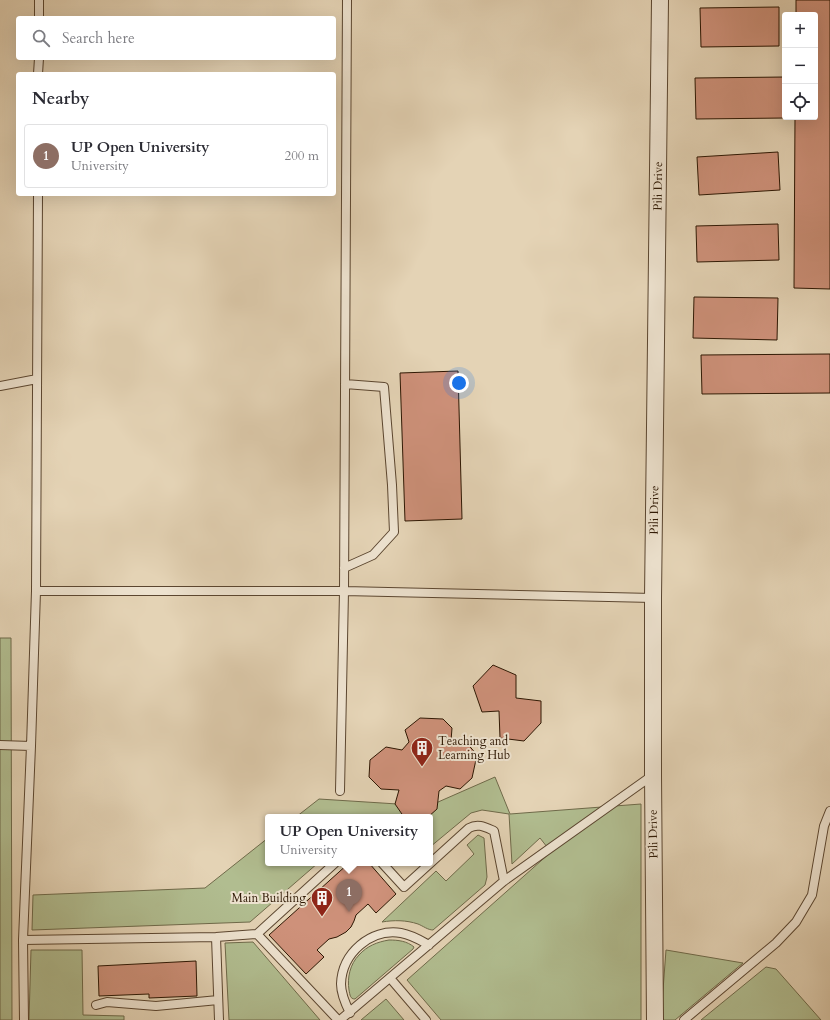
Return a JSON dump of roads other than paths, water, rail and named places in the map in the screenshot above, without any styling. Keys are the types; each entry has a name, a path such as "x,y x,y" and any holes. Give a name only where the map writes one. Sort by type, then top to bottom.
{"street":[{"name":"Pili Drive","path":"655,1020 652,775 660,0"}],"lane":[{"path":"39,0 39,16"},
{"path":"340,791 344,591 347,0"},
{"path":"38,72 39,60"},
{"path":"24,1020 23,940 36,591 38,196"},
{"path":"0,386 37,379"},
{"path":"344,568 373,555 394,532 384,387 345,384"},
{"path":"36,591 344,591 653,598"},
{"path":"0,745 31,746"},
{"path":"256,934 339,1020 504,881 652,775"},
{"path":"684,1020 776,943 796,922 812,895 824,826 830,811"},
{"path":"433,861 469,828 478,825 494,831 504,881"},
{"path":"23,940 216,937 256,934 332,866"},
{"path":"385,866 404,887 427,866"},
{"path":"350,1012 343,999 341,984 343,969 350,956 359,945 372,937 386,933 401,933 415,937 429,945"},
{"path":"216,937 219,1020"},
{"path":"390,978 426,1020"},
{"path":"96,1005 107,1002 156,1006 218,1000"}],"place":[{"name":"Teaching and Learning Hub","path":"422,768"},
{"name":"UP Open University","path":"349,912"},
{"name":"Main Building","path":"322,918"}]}
